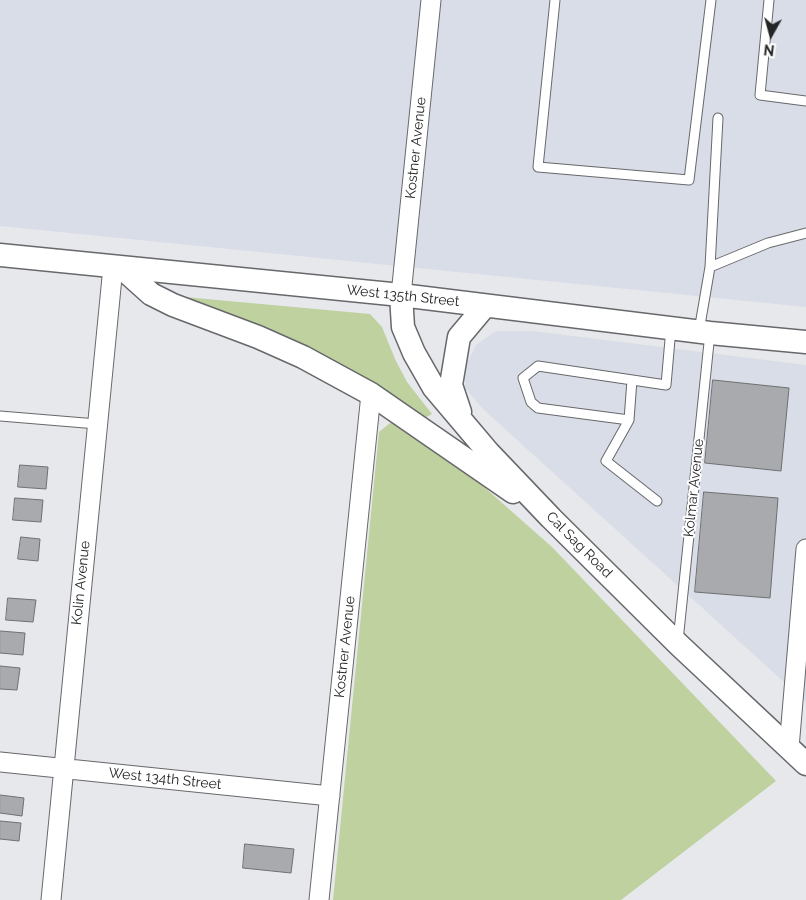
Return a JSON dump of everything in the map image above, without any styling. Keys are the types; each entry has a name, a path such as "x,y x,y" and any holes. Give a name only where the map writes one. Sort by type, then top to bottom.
{"street":[{"name":"Kostner Avenue","path":"401,295 431,0"},
{"name":"West 135th Street","path":"0,255 401,295 704,332 806,342"},
{"path":"117,267 151,294 173,305 258,336 371,394 552,518"},
{"name":"Kolin Avenue","path":"51,900 62,769 97,424 117,267"},
{"name":"Cal Sag Road","path":"401,295 403,327 414,353 434,388 489,453 678,644 806,764"},
{"path":"463,422 451,385 459,337 485,306"},
{"name":"Kostner Avenue","path":"319,900 371,394"},
{"path":"789,748 806,548"},
{"name":"West 134th Street","path":"0,762 330,796"}],"lane":[{"path":"555,0 538,167 690,180 711,0"},
{"path":"769,0 760,95 806,100"},
{"name":"Kolmar Avenue","path":"678,644 710,267 718,118"},
{"path":"710,267 768,243 806,233"},
{"path":"629,420 538,408 531,402 523,378 538,366 666,385 671,328"},
{"path":"632,380 629,420 606,460 657,501"},
{"path":"0,416 97,424"}],"shaded area":[{"path":"0,0 806,0 806,307 0,226"},
{"path":"496,331 533,331 806,365 806,702 484,410 465,388 466,365 476,345"}],"green space":[{"path":"185,297 370,314 382,327 407,382 432,414 425,418 185,304"},
{"path":"390,423 402,424 467,472 552,547 776,781 621,900 333,900 379,432"}],"building":[{"path":"713,380 789,388 781,471 705,463"},
{"path":"20,465 48,467 46,489 18,487"},
{"path":"704,492 778,498 770,598 695,592"},
{"path":"15,498 43,500 41,522 13,520"},
{"path":"21,537 40,539 38,561 18,559"},
{"path":"8,598 36,600 33,622 6,620"},
{"path":"0,631 25,633 23,655 0,653"},
{"path":"0,666 20,668 17,690 0,689"},
{"path":"0,795 24,798 22,816 0,813"},
{"path":"0,821 21,823 19,841 0,839"},
{"path":"245,844 294,849 291,873 243,868"}]}
